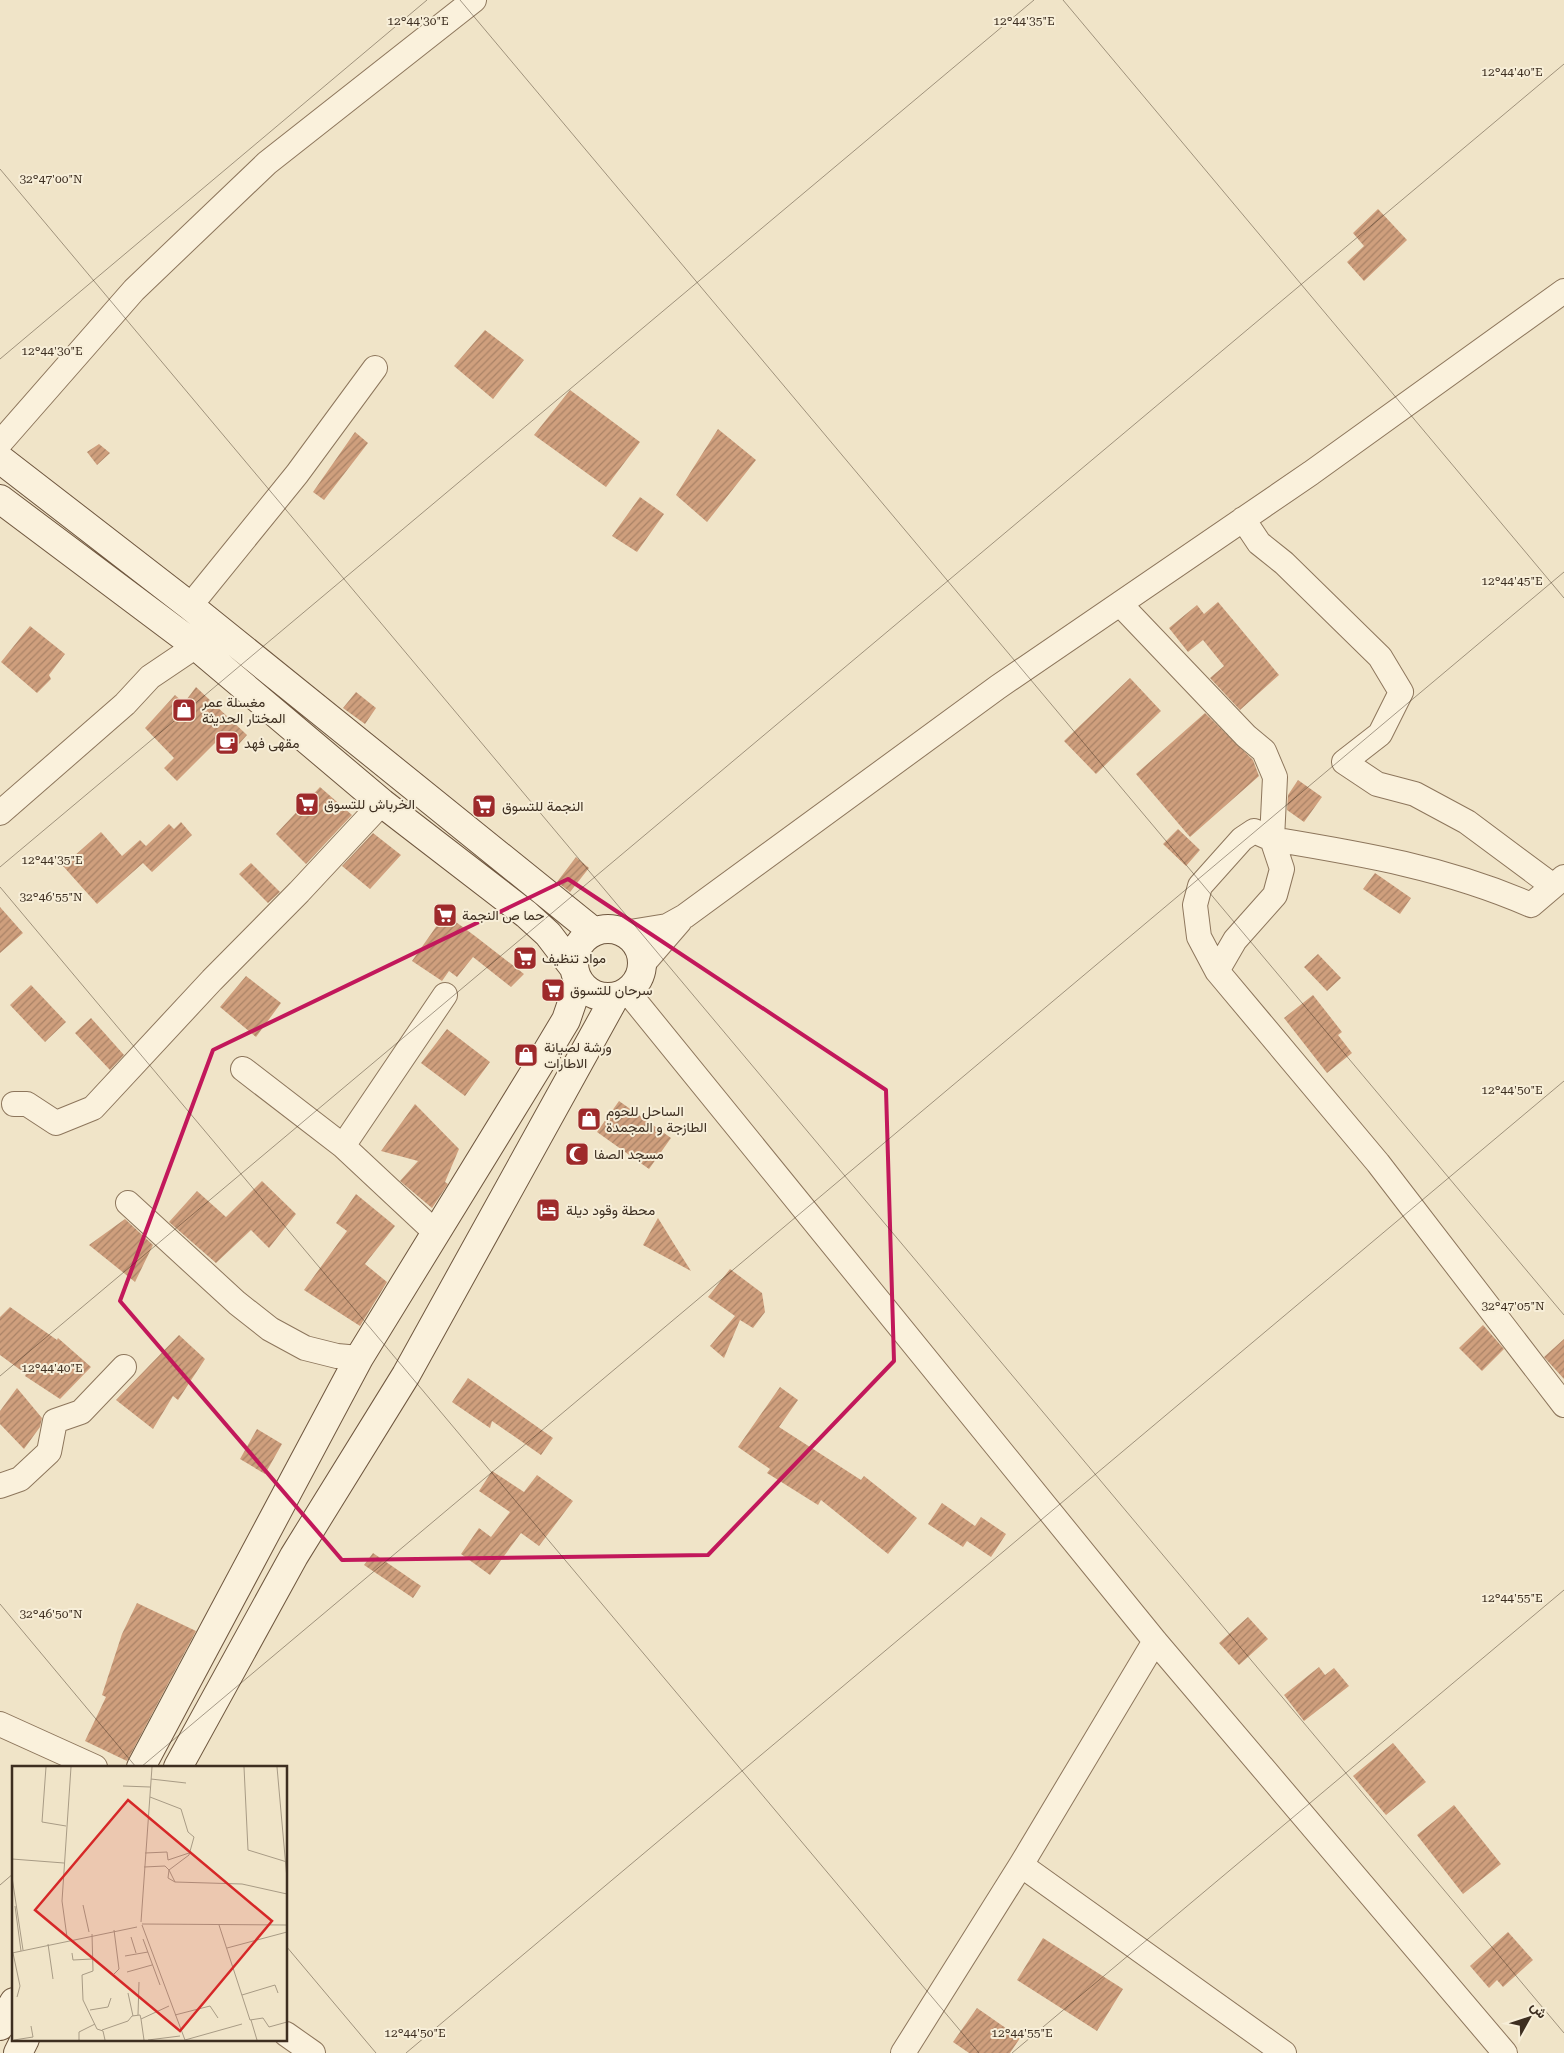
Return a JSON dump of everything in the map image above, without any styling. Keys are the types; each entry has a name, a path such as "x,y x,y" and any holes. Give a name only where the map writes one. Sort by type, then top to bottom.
{"main road":[{"path":"0,459 190,606 594,932"},
{"path":"0,499 196,646 382,803 526,914 548,934 577,975 597,995 621,994"},
{"path":"142,1766 359,1358 566,1020 577,975 575,953 582,941 594,932 604,929 624,933 638,947 642,964 637,982 621,994 406,1375 294,1556 179,1766"},
{"path":"0,2026 12,2005"},
{"path":"18,2053 24,2040"}],"street":[{"path":"0,442 134,290 266,163 474,0"},
{"path":"624,933 667,926 685,916 998,687 1312,473 1564,291"},
{"path":"190,606 297,474 375,368"},
{"path":"1243,519 1259,543 1284,564 1380,657 1401,692 1380,734 1344,762 1377,784 1415,794 1467,822 1559,881 1532,905 1472,882 1413,864 1272,839 1254,832 1242,839 1200,886 1195,905 1199,937 1217,971 1378,1164 1564,1405"},
{"path":"1120,604 1246,736 1264,751 1275,777 1272,839 1282,869 1275,895 1235,940 1217,971"},
{"path":"0,813 119,710 150,677 196,646"},
{"path":"14,1104 27,1104 56,1123 93,1108 212,980 299,892 382,803"},
{"path":"642,964 685,916"},
{"path":"342,1146 445,994"},
{"path":"621,994 1155,1640 1506,2053"},
{"path":"242,1069 342,1146 435,1232"},
{"path":"128,1203 237,1303 270,1329 305,1348 337,1356 359,1358"},
{"path":"0,1486 20,1480 49,1452 56,1421 81,1412 124,1367"},
{"path":"903,2053 1021,1864 1155,1640"},
{"path":"0,1724 93,1766"},
{"path":"1021,1864 1284,2053"},
{"path":"288,2035 313,2053"}],"highlighted area":[{"path":"568,879 886,1090 894,1361 708,1555 342,1560 120,1301 213,1050"}],"building":[{"path":"1378,209 1407,240 1364,281 1347,262 1364,246 1353,233"},
{"path":"485,330 524,360 493,399 454,366"},
{"path":"570,390 640,442 606,487 534,435"},
{"path":"718,429 756,460 707,522 676,495"},
{"path":"355,432 368,443 324,500 313,492"},
{"path":"99,444 110,453 97,465 87,452"},
{"path":"640,497 664,514 637,552 612,536"},
{"path":"1218,602 1279,675 1240,710 1210,678 1224,666 1203,640 1188,652 1169,628 1197,605 1204,614"},
{"path":"30,626 65,654 49,675 51,679 37,693 1,662"},
{"path":"1130,678 1161,711 1096,774 1064,741"},
{"path":"196,687 247,735 231,753 219,739 177,781 164,768 174,758 145,728 175,695 184,703"},
{"path":"356,692 376,708 365,724 343,708"},
{"path":"1205,713 1253,760 1259,776 1190,837 1136,774"},
{"path":"1298,780 1322,797 1304,822 1287,810 1288,795"},
{"path":"320,787 352,815 306,864 276,834"},
{"path":"181,822 192,835 152,872 143,863 97,904 63,866 101,832 122,856 140,840 146,846 169,824 174,829"},
{"path":"1178,829 1200,850 1186,866 1163,844"},
{"path":"373,833 401,855 370,889 342,866"},
{"path":"576,857 589,868 570,892 557,882"},
{"path":"251,863 280,892 268,903 239,874"},
{"path":"1375,873 1411,898 1400,914 1363,889"},
{"path":"0,907 23,933 0,953"},
{"path":"445,914 524,974 511,987 473,957 457,977 449,971 442,981 412,961"},
{"path":"1318,954 1341,978 1327,991 1304,967"},
{"path":"246,976 281,1003 256,1037 220,1007"},
{"path":"31,985 66,1022 45,1042 10,1005"},
{"path":"1313,995 1342,1032 1338,1035 1352,1053 1327,1073 1284,1018"},
{"path":"91,1018 124,1055 110,1070 75,1033"},
{"path":"447,1029 490,1062 465,1096 421,1063"},
{"path":"619,1101 671,1138 649,1169 597,1132"},
{"path":"415,1104 459,1149 445,1182 448,1184 432,1208 400,1181 418,1161 381,1151"},
{"path":"262,1181 296,1214 269,1248 251,1230 216,1263 169,1222 197,1191 226,1217"},
{"path":"356,1194 395,1226 365,1264 387,1282 360,1326 304,1290 347,1231 336,1223"},
{"path":"658,1218 674,1244 691,1271 643,1245"},
{"path":"125,1219 153,1245 135,1282 89,1245"},
{"path":"730,1269 762,1293 765,1312 753,1328 740,1320 724,1358 710,1346 735,1316 708,1297"},
{"path":"10,1307 57,1340 58,1338 91,1367 60,1399 25,1376 26,1374 0,1355 0,1317"},
{"path":"1483,1325 1504,1349 1482,1371 1459,1348"},
{"path":"179,1335 205,1359 178,1400 173,1396 153,1429 116,1400"},
{"path":"1564,1339 1564,1379 1544,1357"},
{"path":"468,1378 553,1438 541,1455 492,1421 490,1428 452,1402"},
{"path":"780,1387 798,1400 779,1427 861,1480 864,1476 917,1518 888,1554 821,1500 818,1505 767,1473 770,1469 738,1447"},
{"path":"17,1388 42,1418 40,1427 24,1449 0,1424 0,1411"},
{"path":"257,1429 282,1444 265,1474 240,1459"},
{"path":"492,1471 524,1492 537,1475 573,1501 539,1546 521,1533 490,1575 461,1554 479,1528 491,1537 510,1512 479,1491"},
{"path":"942,1503 975,1526 981,1517 1006,1534 991,1557 967,1541 963,1547 928,1524"},
{"path":"373,1553 421,1586 413,1598 364,1565"},
{"path":"137,1603 196,1631 127,1761 85,1741 106,1697 102,1695 122,1634"},
{"path":"1248,1617 1268,1639 1239,1665 1219,1643"},
{"path":"1319,1667 1325,1675 1334,1668 1349,1686 1304,1721 1284,1695"},
{"path":"1393,1743 1426,1782 1386,1815 1353,1776"},
{"path":"1454,1805 1501,1864 1463,1894 1417,1835"},
{"path":"1508,1932 1533,1960 1503,1987 1497,1980 1489,1988 1470,1966"},
{"path":"1043,1938 1123,1989 1097,2031 1017,1980"},
{"path":"977,2008 1020,2038 1010,2053 969,2053 953,2042"}],"place":[{"name":"مغسلة عمر المختار الحديثة","path":"184,710"},
{"name":"مقهى فهد","path":"227,743"},
{"name":"الخرباش للتسوق","path":"307,804"},
{"name":"النجمة للتسوق","path":"484,806"},
{"name":"حما ص النجمة","path":"445,915"},
{"name":"مواد تنظيف","path":"525,958"},
{"name":"سرحان للتسوق","path":"553,990"},
{"name":"ورشة لصيانة الاطارات","path":"526,1055"},
{"name":"الساحل للحوم الطازجة و المجمدة","path":"589,1119"},
{"name":"مسجد الصفا","path":"577,1154"},
{"name":"محطة وقود ديلة","path":"548,1210"}]}
